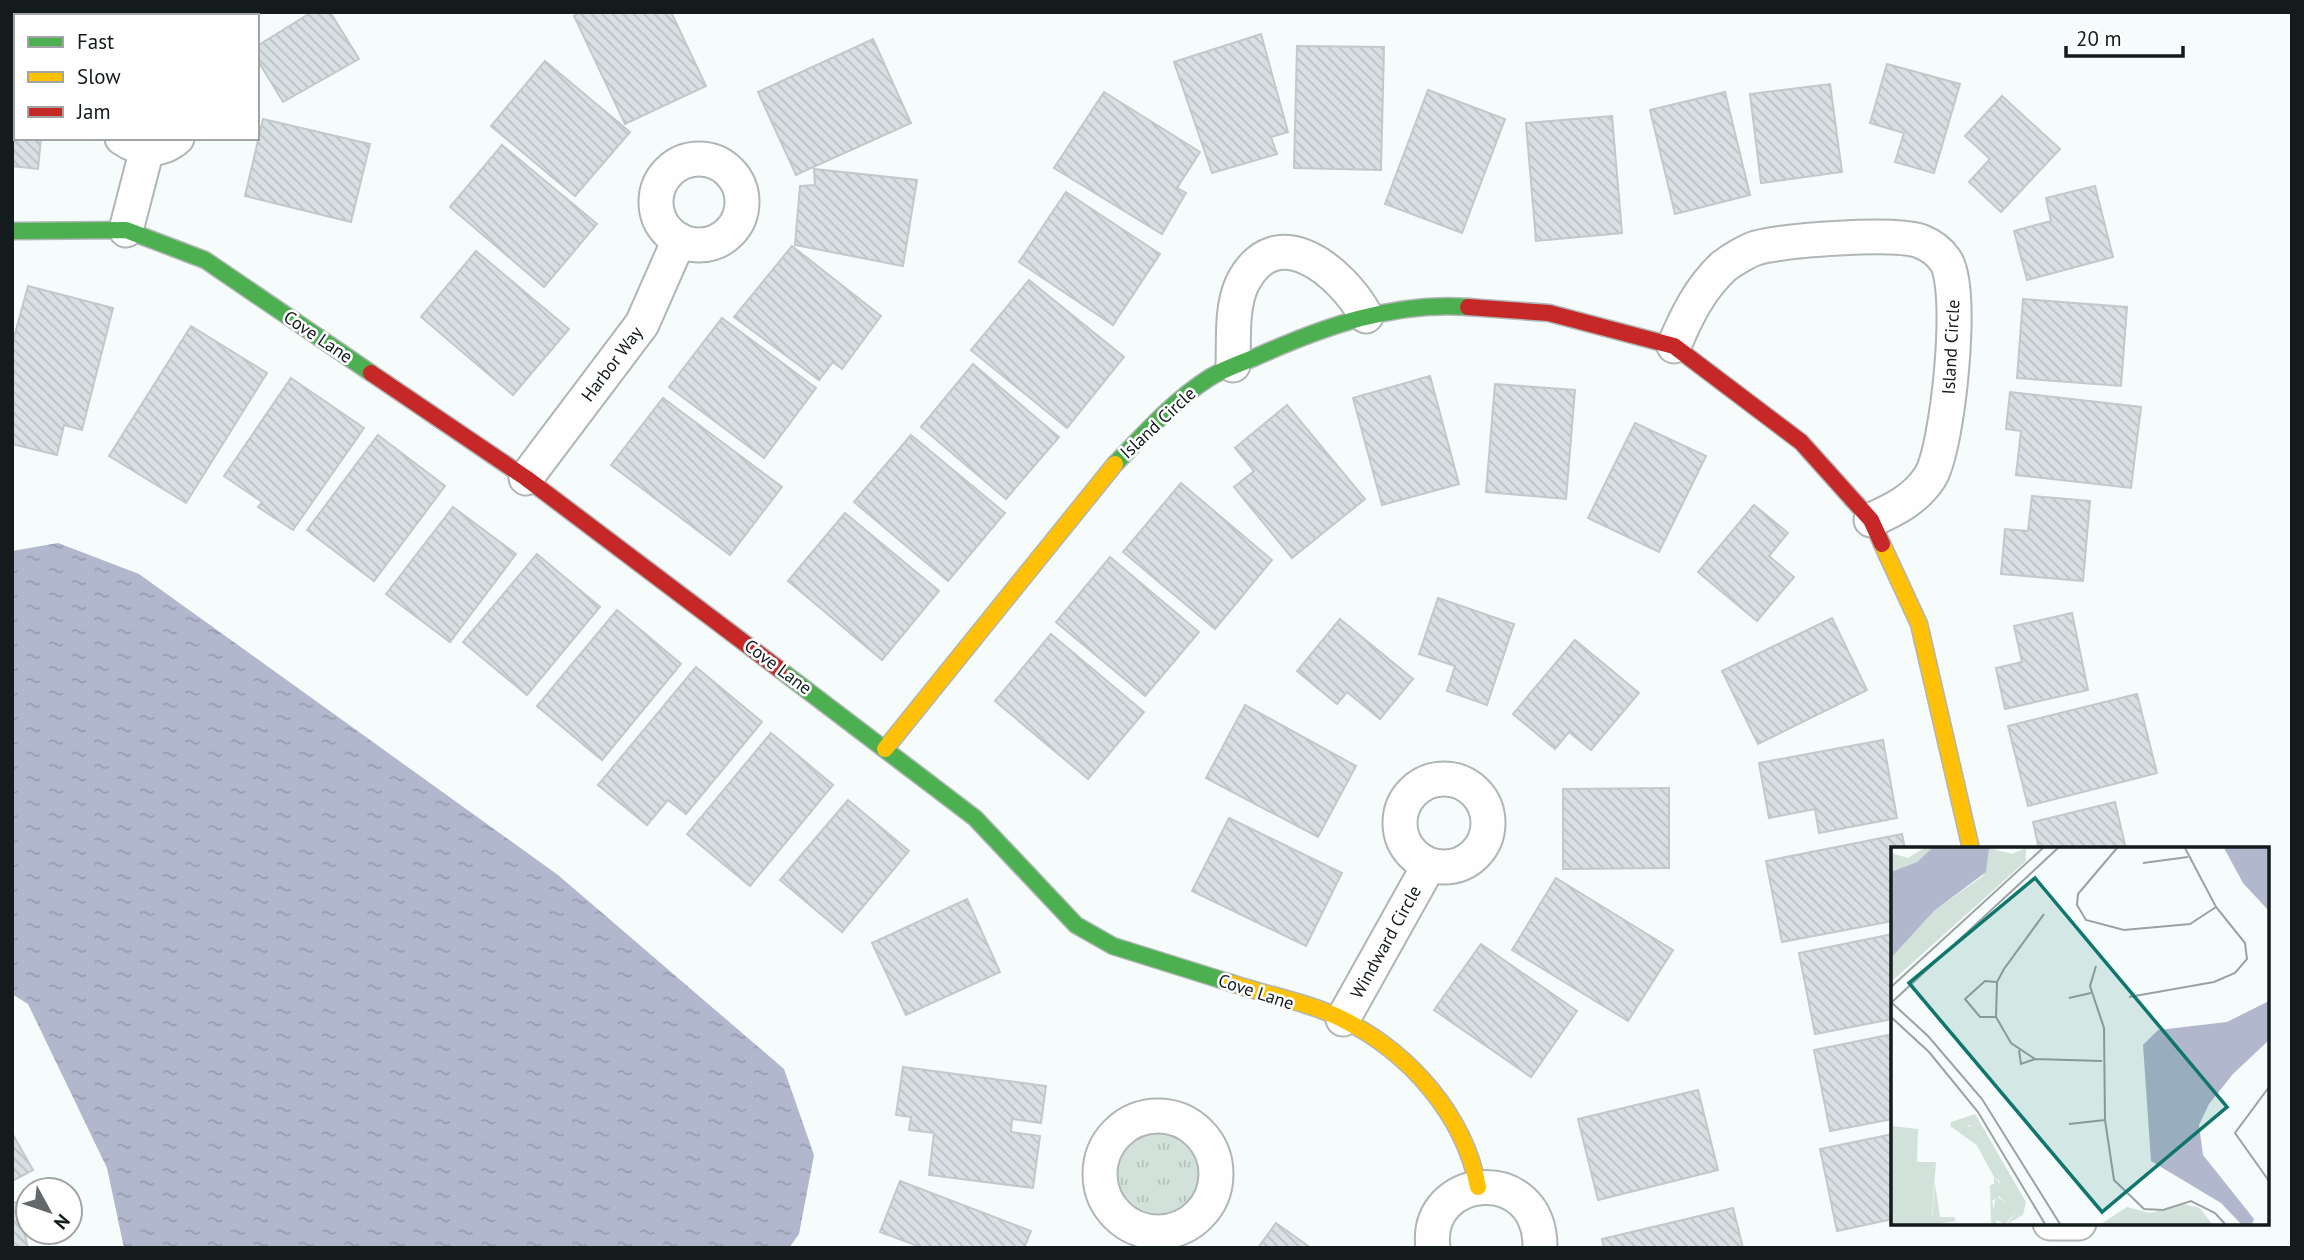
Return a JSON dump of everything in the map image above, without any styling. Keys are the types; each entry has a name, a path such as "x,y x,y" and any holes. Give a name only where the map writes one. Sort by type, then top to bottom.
{"street":[{"path":"126,230 149,142"},
{"name":"Cove Lane","path":"12,231 126,230 205,260 526,478 886,748 975,818 1076,925 1113,946 1343,1019 1388,1047 1416,1072 1443,1105 1472,1157 1478,1187"},
{"name":"Island Circle","path":"1674,346 1687,316 1704,289 1726,265 1756,248 1865,236 1919,241 1934,249 1947,262 1954,300 1947,425 1941,452 1930,478 1915,495 1871,520"},
{"name":"Harbor Way","path":"526,478 642,324 679,240"},
{"path":"1233,365 1237,297 1244,282 1256,267 1273,254 1293,252 1315,260 1355,296 1366,316"},
{"name":"Island Circle","path":"886,748 1090,493 1140,437 1184,396 1233,365 1306,335 1366,316 1446,305 1549,313 1674,346 1801,442 1871,520 1919,624 1971,847"},
{"name":"Windward Circle","path":"1343,1019 1429,865"},
{"path":"1433,1248 1436,1221 1445,1205 1460,1193 1478,1187 1511,1192 1525,1202 1535,1216 1540,1232 1540,1248"}],"green space":[{"path":"1158,1118 1180,1122 1199,1134 1211,1153 1215,1175 1211,1197 1199,1216 1180,1228 1158,1232 1136,1228 1117,1216 1105,1197 1101,1175 1105,1153 1117,1134 1136,1122"}],"water":[{"path":"58,543 139,574 558,875 784,1069 814,1155 799,1234 789,1248 124,1248 107,1168 28,1004 12,994 12,551"}],"building":[{"path":"12,12 51,12 14,14 14,34"},
{"path":"216,12 259,12 258,14"},
{"path":"312,12 330,12 359,59 283,102 259,62 259,45"},
{"path":"581,12 671,12 706,86 625,124 574,16"},
{"path":"1261,34 1288,132 1271,137 1277,154 1212,173 1174,62"},
{"path":"873,39 911,123 796,175 758,92"},
{"path":"1297,46 1384,47 1381,170 1294,168"},
{"path":"545,61 630,132 575,196 491,126"},
{"path":"1887,64 1960,84 1934,173 1895,162 1904,133 1870,123"},
{"path":"12,83 14,140 41,140 38,169 12,166"},
{"path":"1830,84 1842,172 1761,183 1750,94"},
{"path":"1428,90 1505,119 1462,233 1385,204"},
{"path":"1104,92 1200,152 1177,188 1186,193 1162,234 1054,168"},
{"path":"1725,92 1750,195 1675,214 1650,110"},
{"path":"2002,96 2060,149 2001,212 1969,182 1990,159 1965,136"},
{"path":"1612,116 1622,233 1536,241 1526,123"},
{"path":"263,119 370,144 351,222 245,196"},
{"path":"502,145 597,224 544,287 450,207"},
{"path":"814,169 917,180 903,266 795,245 800,186 815,185"},
{"path":"2095,186 2113,257 2027,280 2014,231 2051,221 2046,198"},
{"path":"1066,192 1160,254 1113,325 1019,262"},
{"path":"792,246 881,316 842,369 833,362 819,380 734,317"},
{"path":"476,251 569,329 513,395 421,317"},
{"path":"1029,280 1124,357 1067,428 971,350"},
{"path":"28,286 113,308 82,430 64,425 57,455 12,444 12,345"},
{"path":"2023,299 2127,307 2121,386 2017,378"},
{"path":"722,318 816,388 764,458 669,387"},
{"path":"191,326 267,373 186,503 109,456"},
{"path":"973,364 1059,437 1006,499 921,427"},
{"path":"1430,376 1459,484 1382,505 1353,398"},
{"path":"291,378 364,428 293,530 258,507 262,502 224,476"},
{"path":"1495,384 1575,390 1566,499 1486,492"},
{"path":"2010,392 2141,407 2131,488 2016,475 2021,431 2006,429"},
{"path":"663,398 782,487 730,555 611,465"},
{"path":"1287,405 1365,499 1292,558 1234,487 1254,471 1235,448"},
{"path":"1635,423 1706,456 1659,552 1588,518"},
{"path":"378,435 445,486 374,581 307,530"},
{"path":"911,435 1005,513 948,581 854,502"},
{"path":"1181,483 1272,560 1215,629 1123,552"},
{"path":"2032,496 2090,501 2083,581 2001,574 2005,529 2028,531"},
{"path":"1754,505 1788,533 1769,556 1794,577 1757,621 1698,572"},
{"path":"453,507 516,554 450,642 386,594"},
{"path":"845,513 939,591 882,660 788,581"},
{"path":"537,554 600,607 527,695 463,642"},
{"path":"1110,557 1199,632 1145,696 1056,622"},
{"path":"1438,598 1514,624 1487,705 1447,691 1455,666 1419,654"},
{"path":"617,610 681,664 602,760 537,706"},
{"path":"2072,613 2088,690 2005,709 1996,668 2022,662 2014,626"},
{"path":"1832,618 1867,690 1758,744 1722,671"},
{"path":"1340,619 1413,679 1380,719 1347,692 1337,704 1297,671"},
{"path":"1051,634 1144,712 1088,779 995,701"},
{"path":"1575,640 1639,693 1591,750 1569,732 1555,749 1513,714"},
{"path":"696,667 762,722 686,814 668,800 647,825 598,785"},
{"path":"2137,694 2157,773 2028,806 2008,726"},
{"path":"1245,705 1356,766 1318,837 1206,778"},
{"path":"771,733 833,785 750,886 687,834"},
{"path":"1883,740 1897,818 1819,833 1815,809 1769,818 1759,763"},
{"path":"1669,788 1669,868 1563,869 1563,789"},
{"path":"848,800 909,851 842,932 780,880"},
{"path":"2115,802 2126,847 2039,847 2033,822"},
{"path":"1229,818 1342,873 1306,946 1192,891"},
{"path":"1902,834 1905,847 1891,847 1891,921 1782,942 1766,861"},
{"path":"1556,878 1673,950 1628,1021 1512,950"},
{"path":"967,899 1000,972 906,1015 872,943"},
{"path":"1891,934 1891,1019 1815,1034 1799,953"},
{"path":"1481,944 1577,1011 1531,1077 1434,1010"},
{"path":"1891,1034 1891,1119 1830,1131 1814,1050"},
{"path":"903,1067 1046,1086 1041,1123 1012,1119 1011,1132 1040,1136 1033,1188 929,1175 934,1133 909,1130 911,1117 896,1115"},
{"path":"1698,1090 1718,1170 1598,1200 1578,1119"},
{"path":"12,1133 33,1170 22,1176 14,1176 12,1181"},
{"path":"1891,1134 1891,1219 1837,1231 1820,1149"},
{"path":"900,1181 1031,1231 1024,1248 923,1248 880,1232"},
{"path":"12,1203 14,1246 28,1248 12,1248"},
{"path":"1733,1208 1743,1248 1604,1248 1602,1239"},
{"path":"1276,1223 1311,1248 1258,1248"}],"traffic: fast":[{"path":"12,231 126,230 205,260 371,373"},
{"path":"1115,464 1183,397 1226,369 1308,335 1360,318 1414,308 1468,307"},
{"path":"779,669 975,818 1076,925 1113,946 1231,983"}],"traffic: slow":[{"path":"885,749 1115,464"},
{"path":"1882,544 1919,624 1971,847"},
{"path":"1231,983 1331,1014 1391,1050 1412,1068 1447,1111 1471,1161 1478,1187"}],"traffic: jam":[{"path":"1468,307 1549,313 1674,346 1801,442 1871,520 1882,544"},
{"path":"371,373 526,478 779,669"}]}
